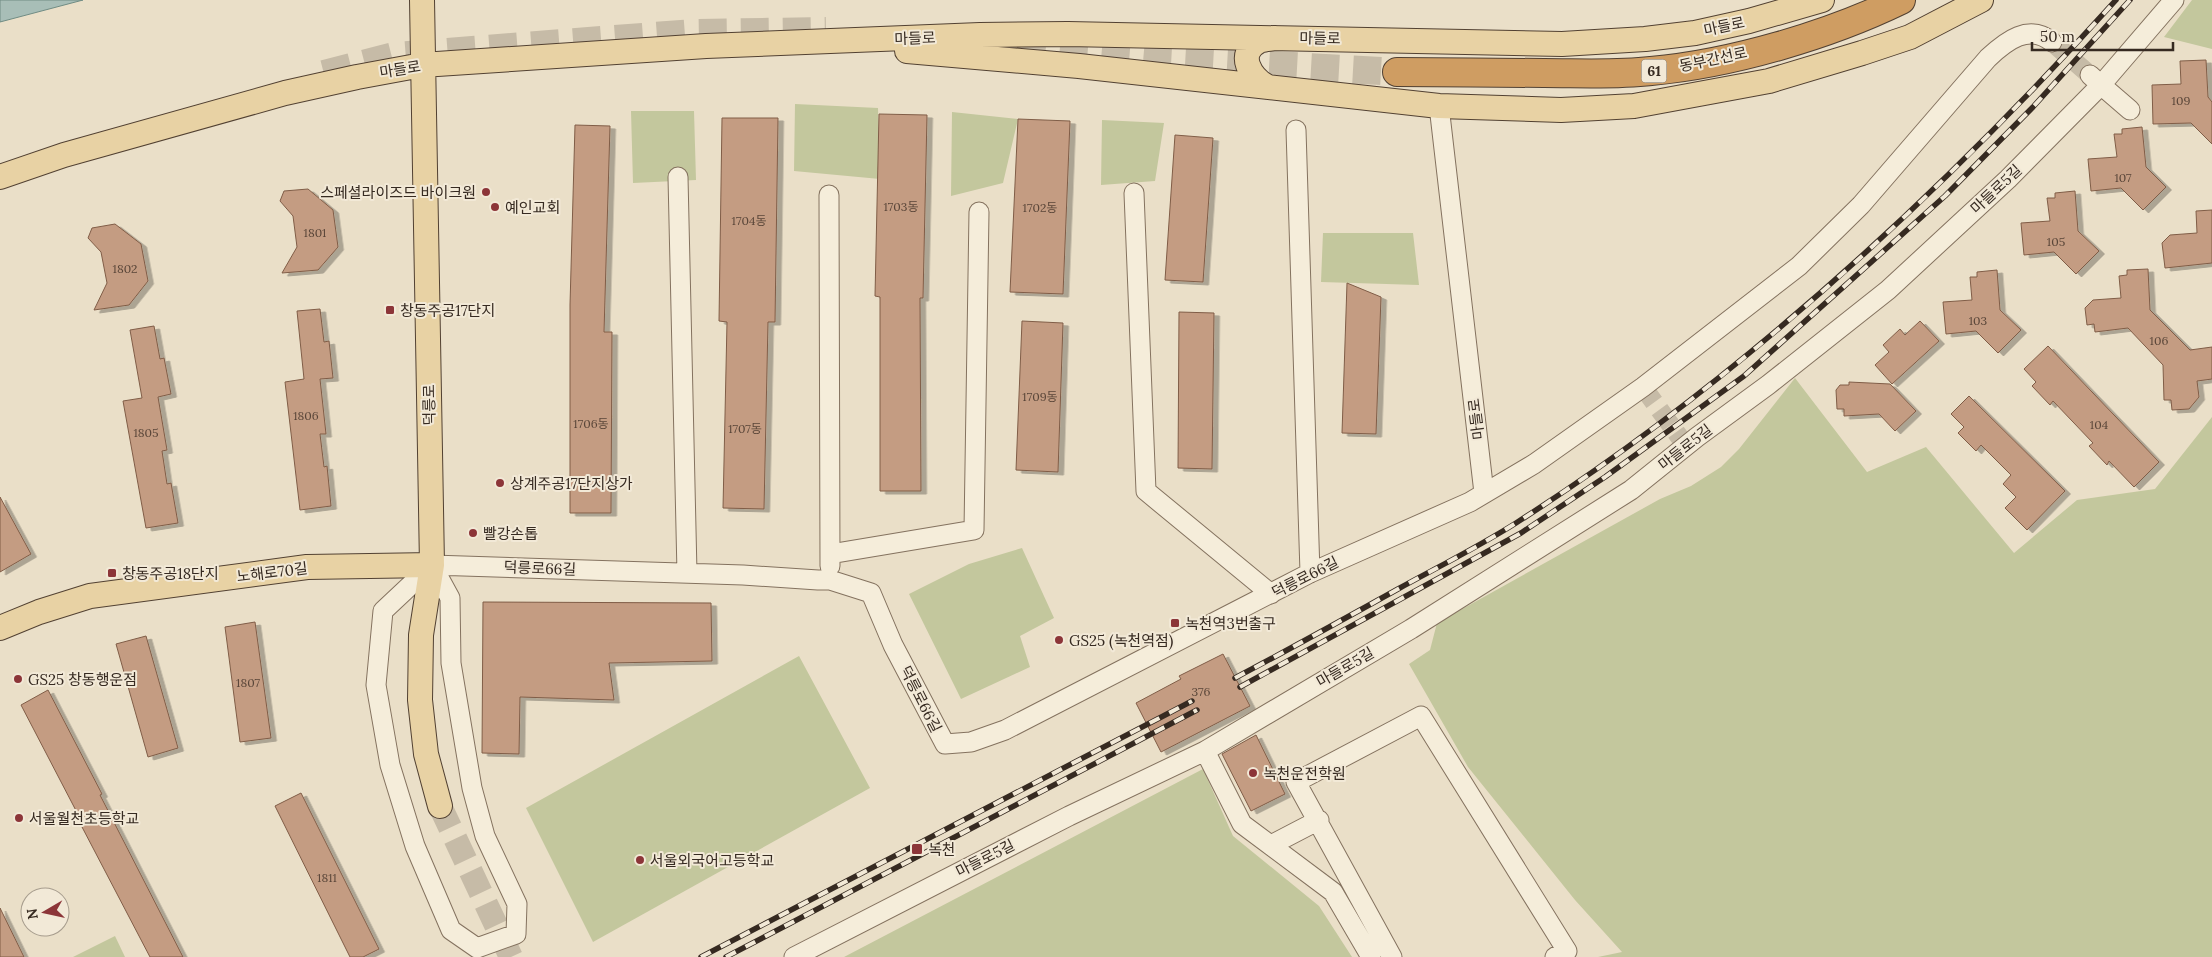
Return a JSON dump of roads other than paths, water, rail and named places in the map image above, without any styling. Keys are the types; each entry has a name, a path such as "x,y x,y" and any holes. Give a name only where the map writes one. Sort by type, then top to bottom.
{"highway":[{"name":"동부간선로","path":"1397,72 1574,73 1651,71 1717,60 1800,40 1870,15 1901,0"}],"main road":[{"name":"마들로","path":"0,177 64,155 285,93 422,65 706,46 1068,34 1562,44 1645,39 1713,29 1822,0"},
{"name":"마들로","path":"813,42 1078,66 1439,106 1561,110 1634,106 1769,81 1910,37 1981,0"},
{"name":"덕릉로","path":"422,2 432,565 421,635 420,700 426,754 440,806"},
{"path":"1268,88 1252,77 1247,60 1252,47 1260,40 1279,37"},
{"name":"노해로70길","path":"0,628 39,612 90,596 308,567 432,565"}],"street":[{"name":"마들로5길","path":"794,957 1060,820 1205,751 1411,629 1631,490 1888,290 2008,179 2096,80 2174,0"},
{"name":"덕릉로66길","path":"432,565 687,573 830,580 871,593 894,645 945,744 971,742 1005,730 1310,573 1484,494 1534,464 1635,392 1799,266 1860,204 1988,58 2005,42 2016,36 2032,33 2052,42"},
{"path":"2096,80 2130,110"},
{"name":"마들로","path":"1439,106 1484,494"},
{"path":"1296,130 1310,573"},
{"path":"678,177 687,573"},
{"path":"1134,193 1146,491 1271,594"},
{"path":"829,195 830,580"},
{"path":"830,554 974,530 979,212"},
{"path":"432,565 450,598 450,663 472,788 485,836 517,904 516,934 477,948 451,930 415,846 390,765 376,685 383,611 432,565"},
{"path":"1392,957 1296,782 1421,716 1566,951 1555,957"},
{"path":"1205,751 1242,824 1334,892 1371,957"},
{"path":"1270,845 1318,820"}],"water":[{"path":"0,0 83,0 0,22"}],"tunnel":[{"path":"324,74 394,56 693,33 826,31"},
{"path":"2052,42 2090,75"},
{"path":"976,43 1150,58 1397,72"},
{"path":"1643,387 1686,446"},
{"path":"440,806 511,957"}],"railway":[{"path":"1235,678 1502,532 1599,468 1679,409 1757,347 1833,282 1907,214 1979,145 2116,0"},
{"path":"1240,687 1521,533 1605,477 1744,376 1945,196 2033,107 2130,0"},
{"path":"701,957 1192,701"},
{"path":"726,957 1197,710"}],"place":[{"name":"스페셜라이즈드 바이크원","path":"486,192"},
{"name":"예인교회","path":"495,207"},
{"name":"창동주공17단지","path":"390,310"},
{"name":"상계주공17단지상가","path":"500,483"},
{"name":"빨강손톱","path":"473,533"},
{"name":"창동주공18단지","path":"112,573"},
{"name":"녹천역3번출구","path":"1175,623"},
{"name":"GS25 (녹천역점)","path":"1059,640"},
{"name":"GS25 창동행운점","path":"18,679"},
{"name":"녹천운전학원","path":"1253,773"},
{"name":"서울월천초등학교","path":"19,818"},
{"name":"녹천","path":"917,849"},
{"name":"서울외국어고등학교","path":"640,860"}]}
